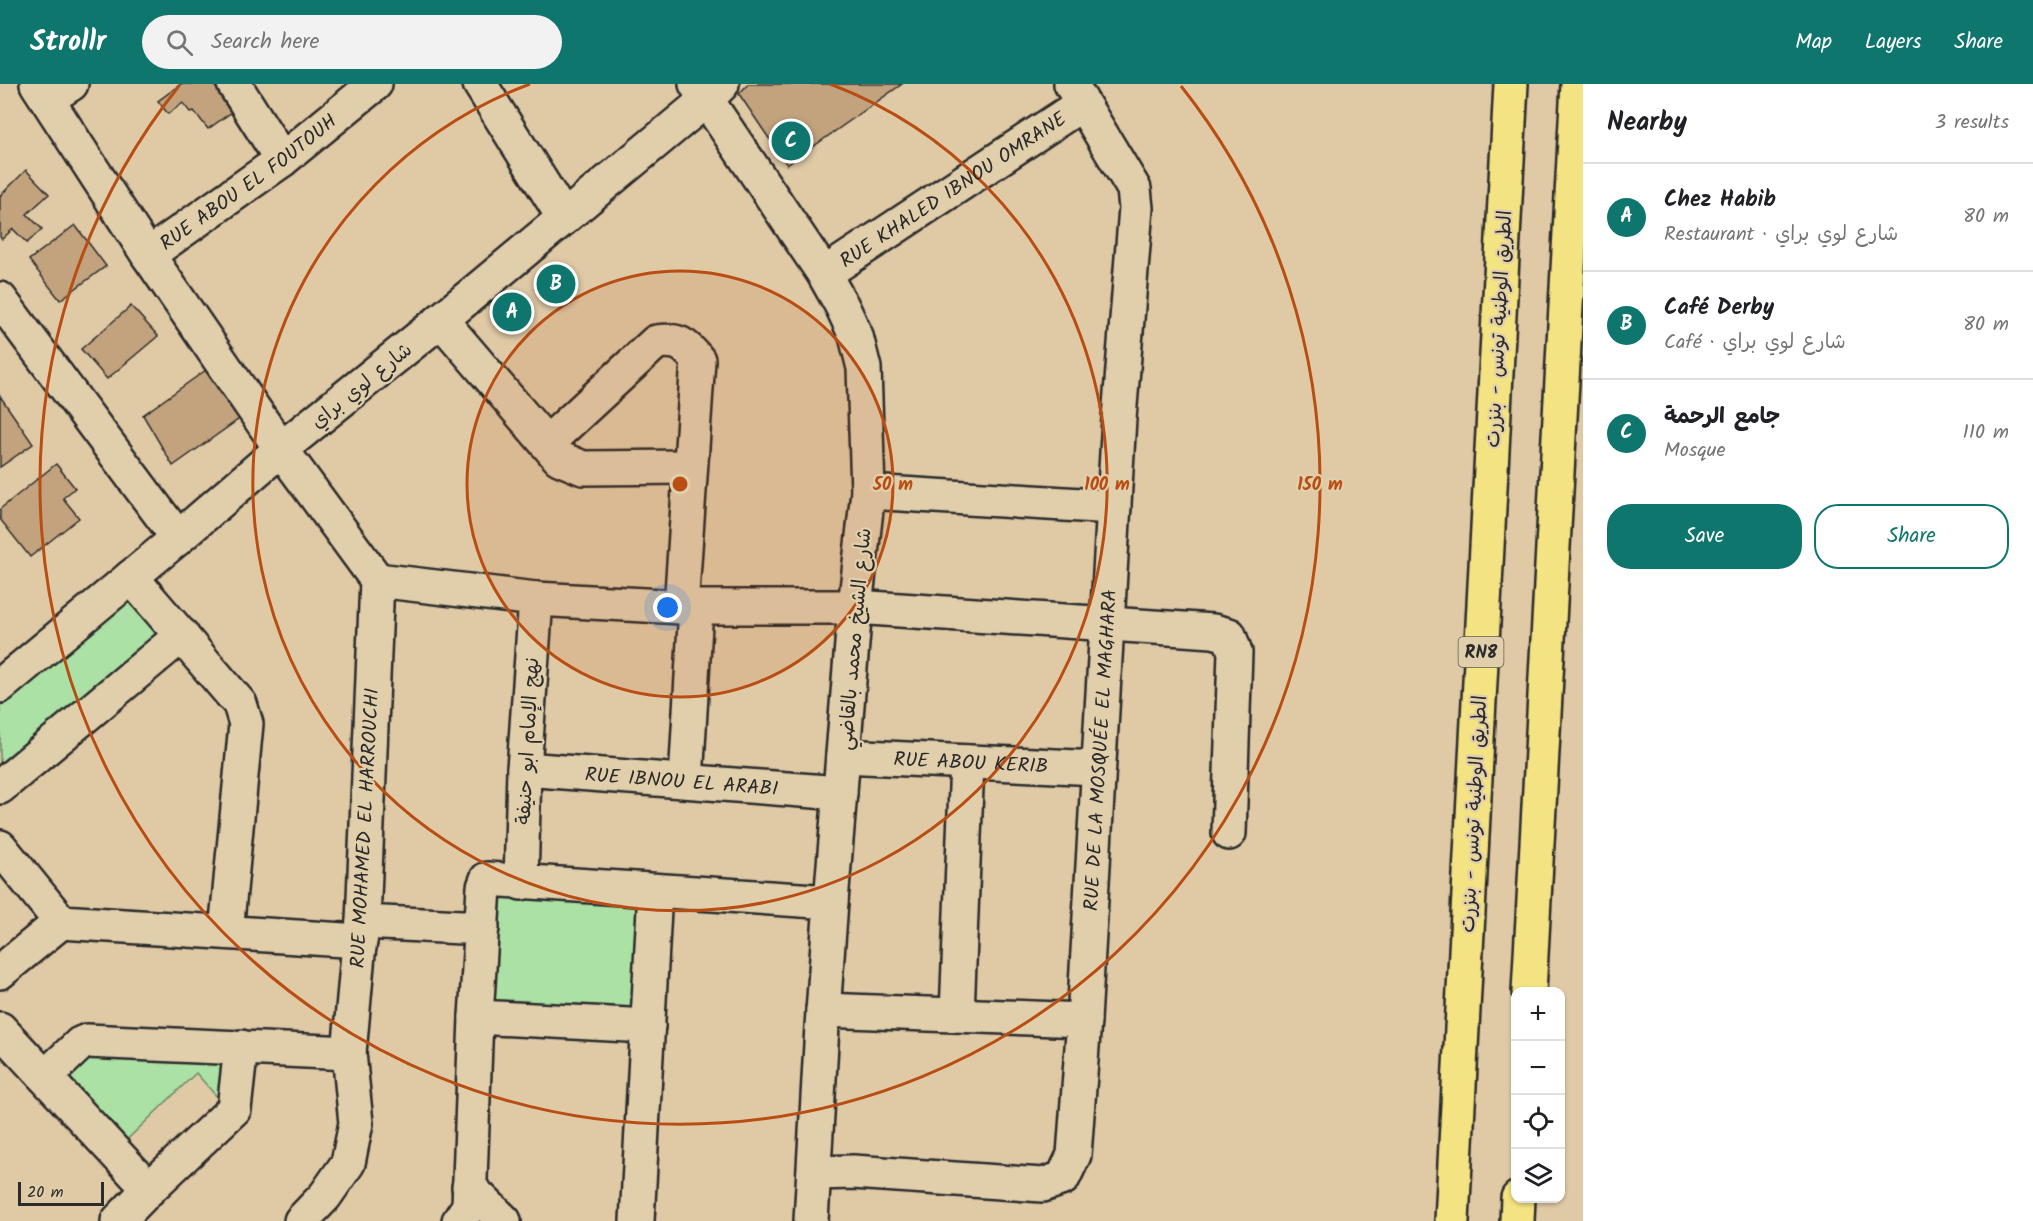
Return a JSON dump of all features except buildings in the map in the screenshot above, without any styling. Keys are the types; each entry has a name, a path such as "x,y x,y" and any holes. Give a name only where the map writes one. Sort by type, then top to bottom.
{"highway":[{"name":"الطريق الوطنية تونس - بنزرت","path":"1452,1221 1511,84"},
{"path":"1529,987 1578,84"},
{"path":"1517,1221 1518,1203"}],"street":[{"path":"234,84 282,160"},
{"name":"RUE ABOU EL FOUTOUH","path":"148,255 282,160 375,84"},
{"path":"480,84 564,218"},
{"path":"52,89 148,255 281,449 377,580 537,599 688,607 855,608 1213,631 1229,635 1236,652 1229,833"},
{"name":"شارع لوي براي","path":"0,686 281,449 441,321 564,218 708,89"},
{"name":"شارع الشيخ محمد بالقاضي","path":"708,89 842,306 856,336 864,368 868,492 855,608 831,902 811,1221"},
{"name":"RUE KHALED IBNOU OMRANE","path":"824,274 1077,94"},
{"name":"RUE DE LA MOSQUÉE EL MAGHARA","path":"814,1173 853,1172 1043,1185 1063,1178 1074,1155 1084,1020 1106,625 1136,208 1134,189 1077,94"},
{"path":"0,299 178,538"},
{"path":"441,321 559,458 583,468 690,467"},
{"path":"547,443 656,342 669,340 683,344 698,360 690,467 686,781"},
{"path":"868,492 1114,507"},
{"path":"131,577 240,704 246,724 226,932"},
{"name":"RUE MOHAMED EL HARROUCHI","path":"301,1221 325,1196 348,1163 356,1123 349,1053 362,931 377,580"},
{"name":"نهج الإمام ابو حنيفة","path":"521,883 524,769 537,599"},
{"path":"0,787 182,635"},
{"name":"RUE ABOU KERIB","path":"843,756 1098,768"},
{"path":"957,1014 967,762"},
{"name":"RUE IBNOU EL ARABI","path":"524,769 840,793"},
{"path":"0,847 61,922"},
{"path":"459,1221 469,1206 476,1017 484,887 487,879 831,902"},
{"path":"637,1221 655,891"},
{"path":"0,972 61,922 226,932 482,928"},
{"path":"823,1010 1084,1020"},
{"path":"476,1017 648,1026"},
{"path":"0,1029 148,1189"},
{"path":"45,1077 80,1044 87,1041 349,1053"},
{"path":"118,1221 148,1189 234,1109 241,1047"},
{"path":"469,1187 504,1221"}],"green space":[{"path":"127,584 169,634 0,775 0,689"},
{"path":"475,868 667,880 658,1038 466,1026"},
{"path":"83,1031 248,1038 239,1122 196,1073 108,1158 30,1080"}],"place":[{"name":"جامع الرحمة","path":"791,141"},
{"name":"Café Derby","path":"556,284"},
{"name":"Chez Habib","path":"512,312"}]}
